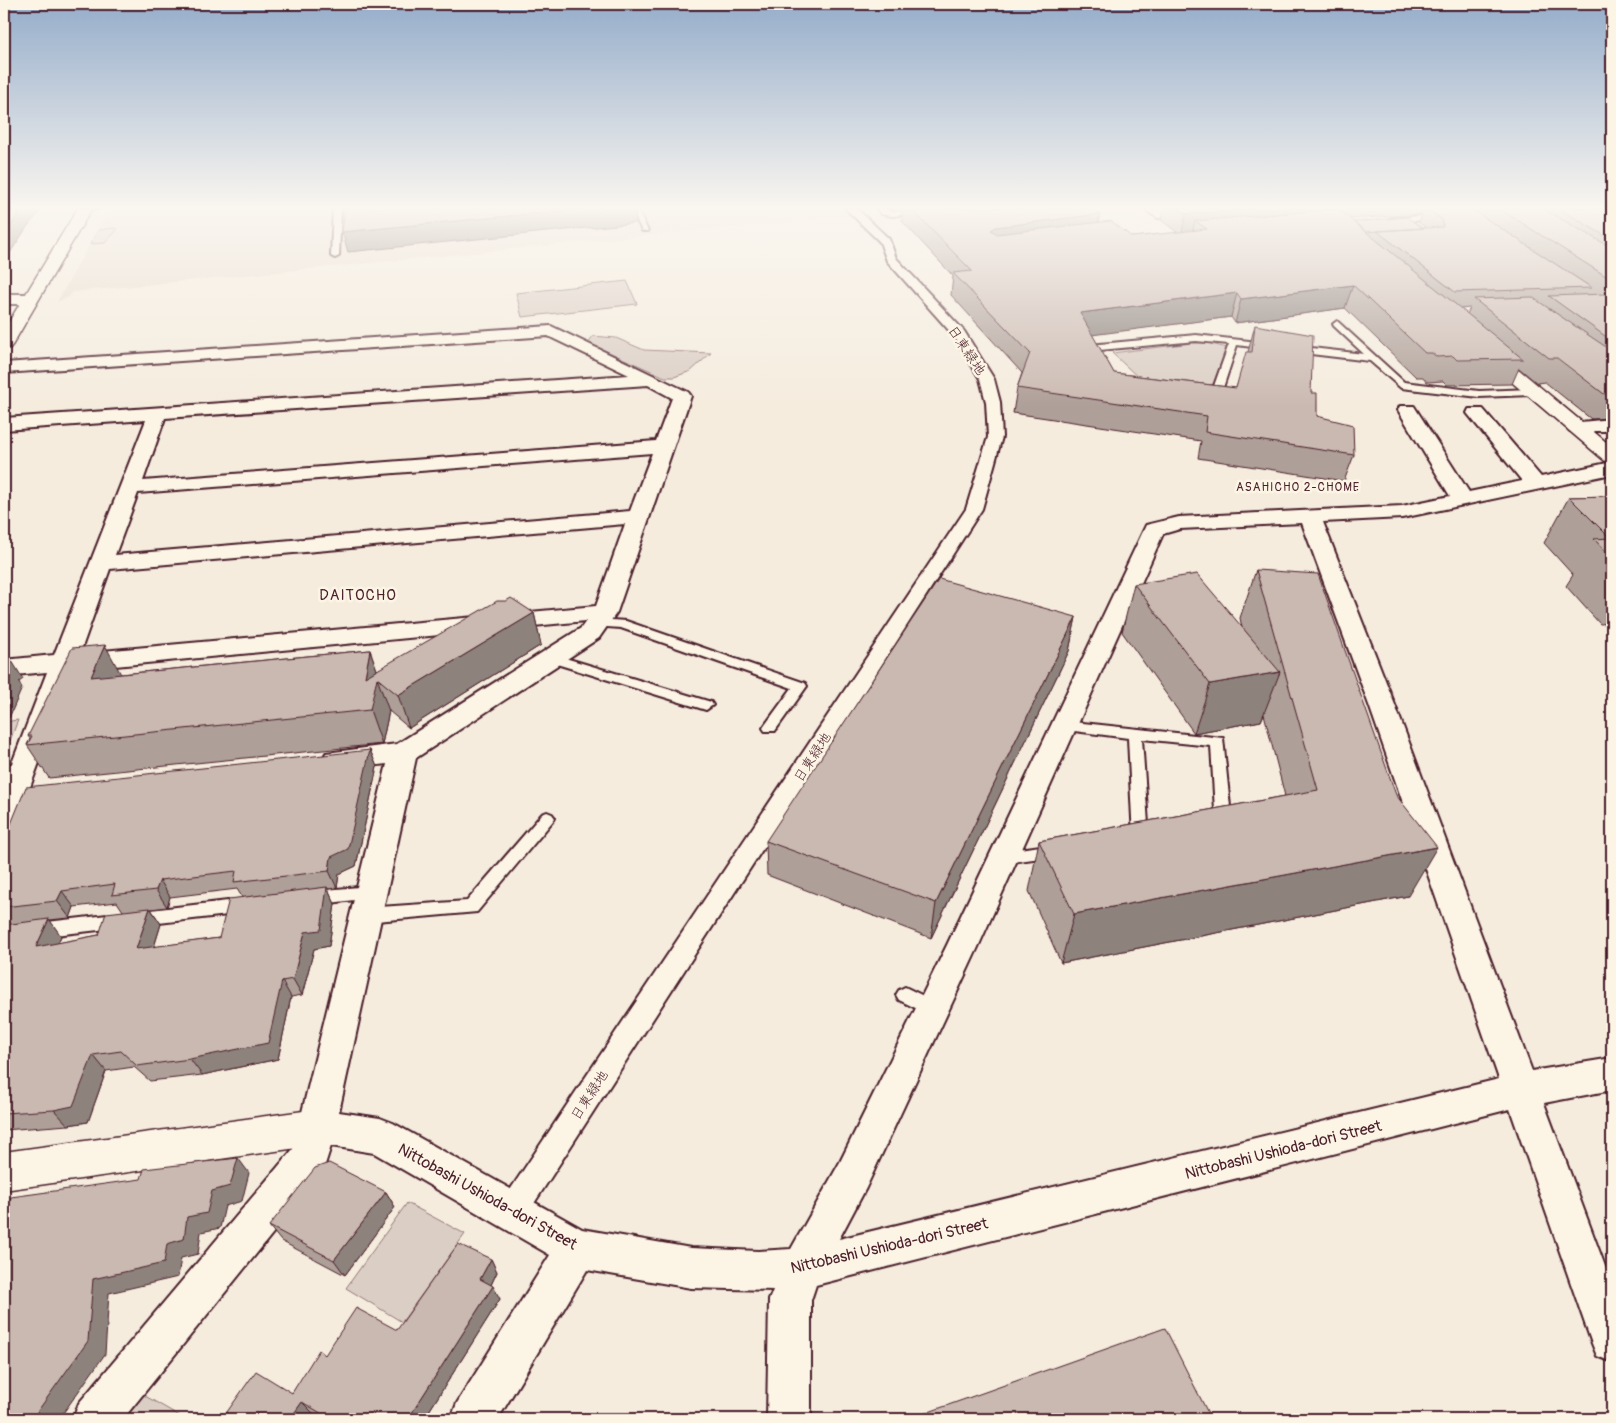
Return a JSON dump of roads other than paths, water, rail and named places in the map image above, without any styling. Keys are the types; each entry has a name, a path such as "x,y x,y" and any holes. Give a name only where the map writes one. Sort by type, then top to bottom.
{"street":[{"path":"4,344 46,274"},
{"name":"日東緑地","path":"512,1212 974,509 995,437 993,402 987,380 959,334 905,274"},
{"path":"6,303 20,283"},
{"path":"6,303 30,299"},
{"path":"4,368 551,331 682,396 601,618 590,633 402,753 309,763"},
{"path":"1474,342 1612,456"},
{"path":"4,424 651,379"},
{"path":"1407,410 1464,499"},
{"path":"4,820 14,777 61,663 158,413"},
{"path":"1476,413 1536,484"},
{"path":"1577,427 1612,425"},
{"path":"129,488 664,446"},
{"path":"789,1419 790,1300 802,1268 853,1176 1004,857 1154,530 1179,523 1402,512 1612,468"},
{"path":"1310,516 1382,705 1612,1341"},
{"path":"100,563 638,517"},
{"path":"4,668 601,618"},
{"path":"95,1419 310,1158 402,753"},
{"path":"14,777 43,791"},
{"name":"Nittobashi Ushioda-dori Street","path":"4,1171 318,1127 380,1136 577,1248 691,1268 758,1271 802,1268 1521,1090 1612,1074"},
{"path":"473,1419 577,1248"}],"lane":[{"path":"1337,324 1401,385 1479,394 1535,392"},
{"path":"1089,348 1196,338 1274,347"},
{"path":"1215,397 1234,342"},
{"path":"1284,348 1372,358"},
{"path":"601,618 800,686 770,728"},
{"path":"552,658 706,705"},
{"path":"1064,726 1218,742 1224,826 1206,829"},
{"path":"1135,733 1141,838"},
{"path":"365,915 471,907 547,818"},
{"path":"1122,840 1160,835"},
{"path":"1004,857 1072,847"},
{"path":"294,900 370,892"},
{"path":"4,934 265,904"},
{"path":"906,996 932,1008"}],"district":[{"name":"ASAHICHO 2-CHOME","path":"1298,487"},
{"name":"DAITOCHO","path":"358,595"}]}
